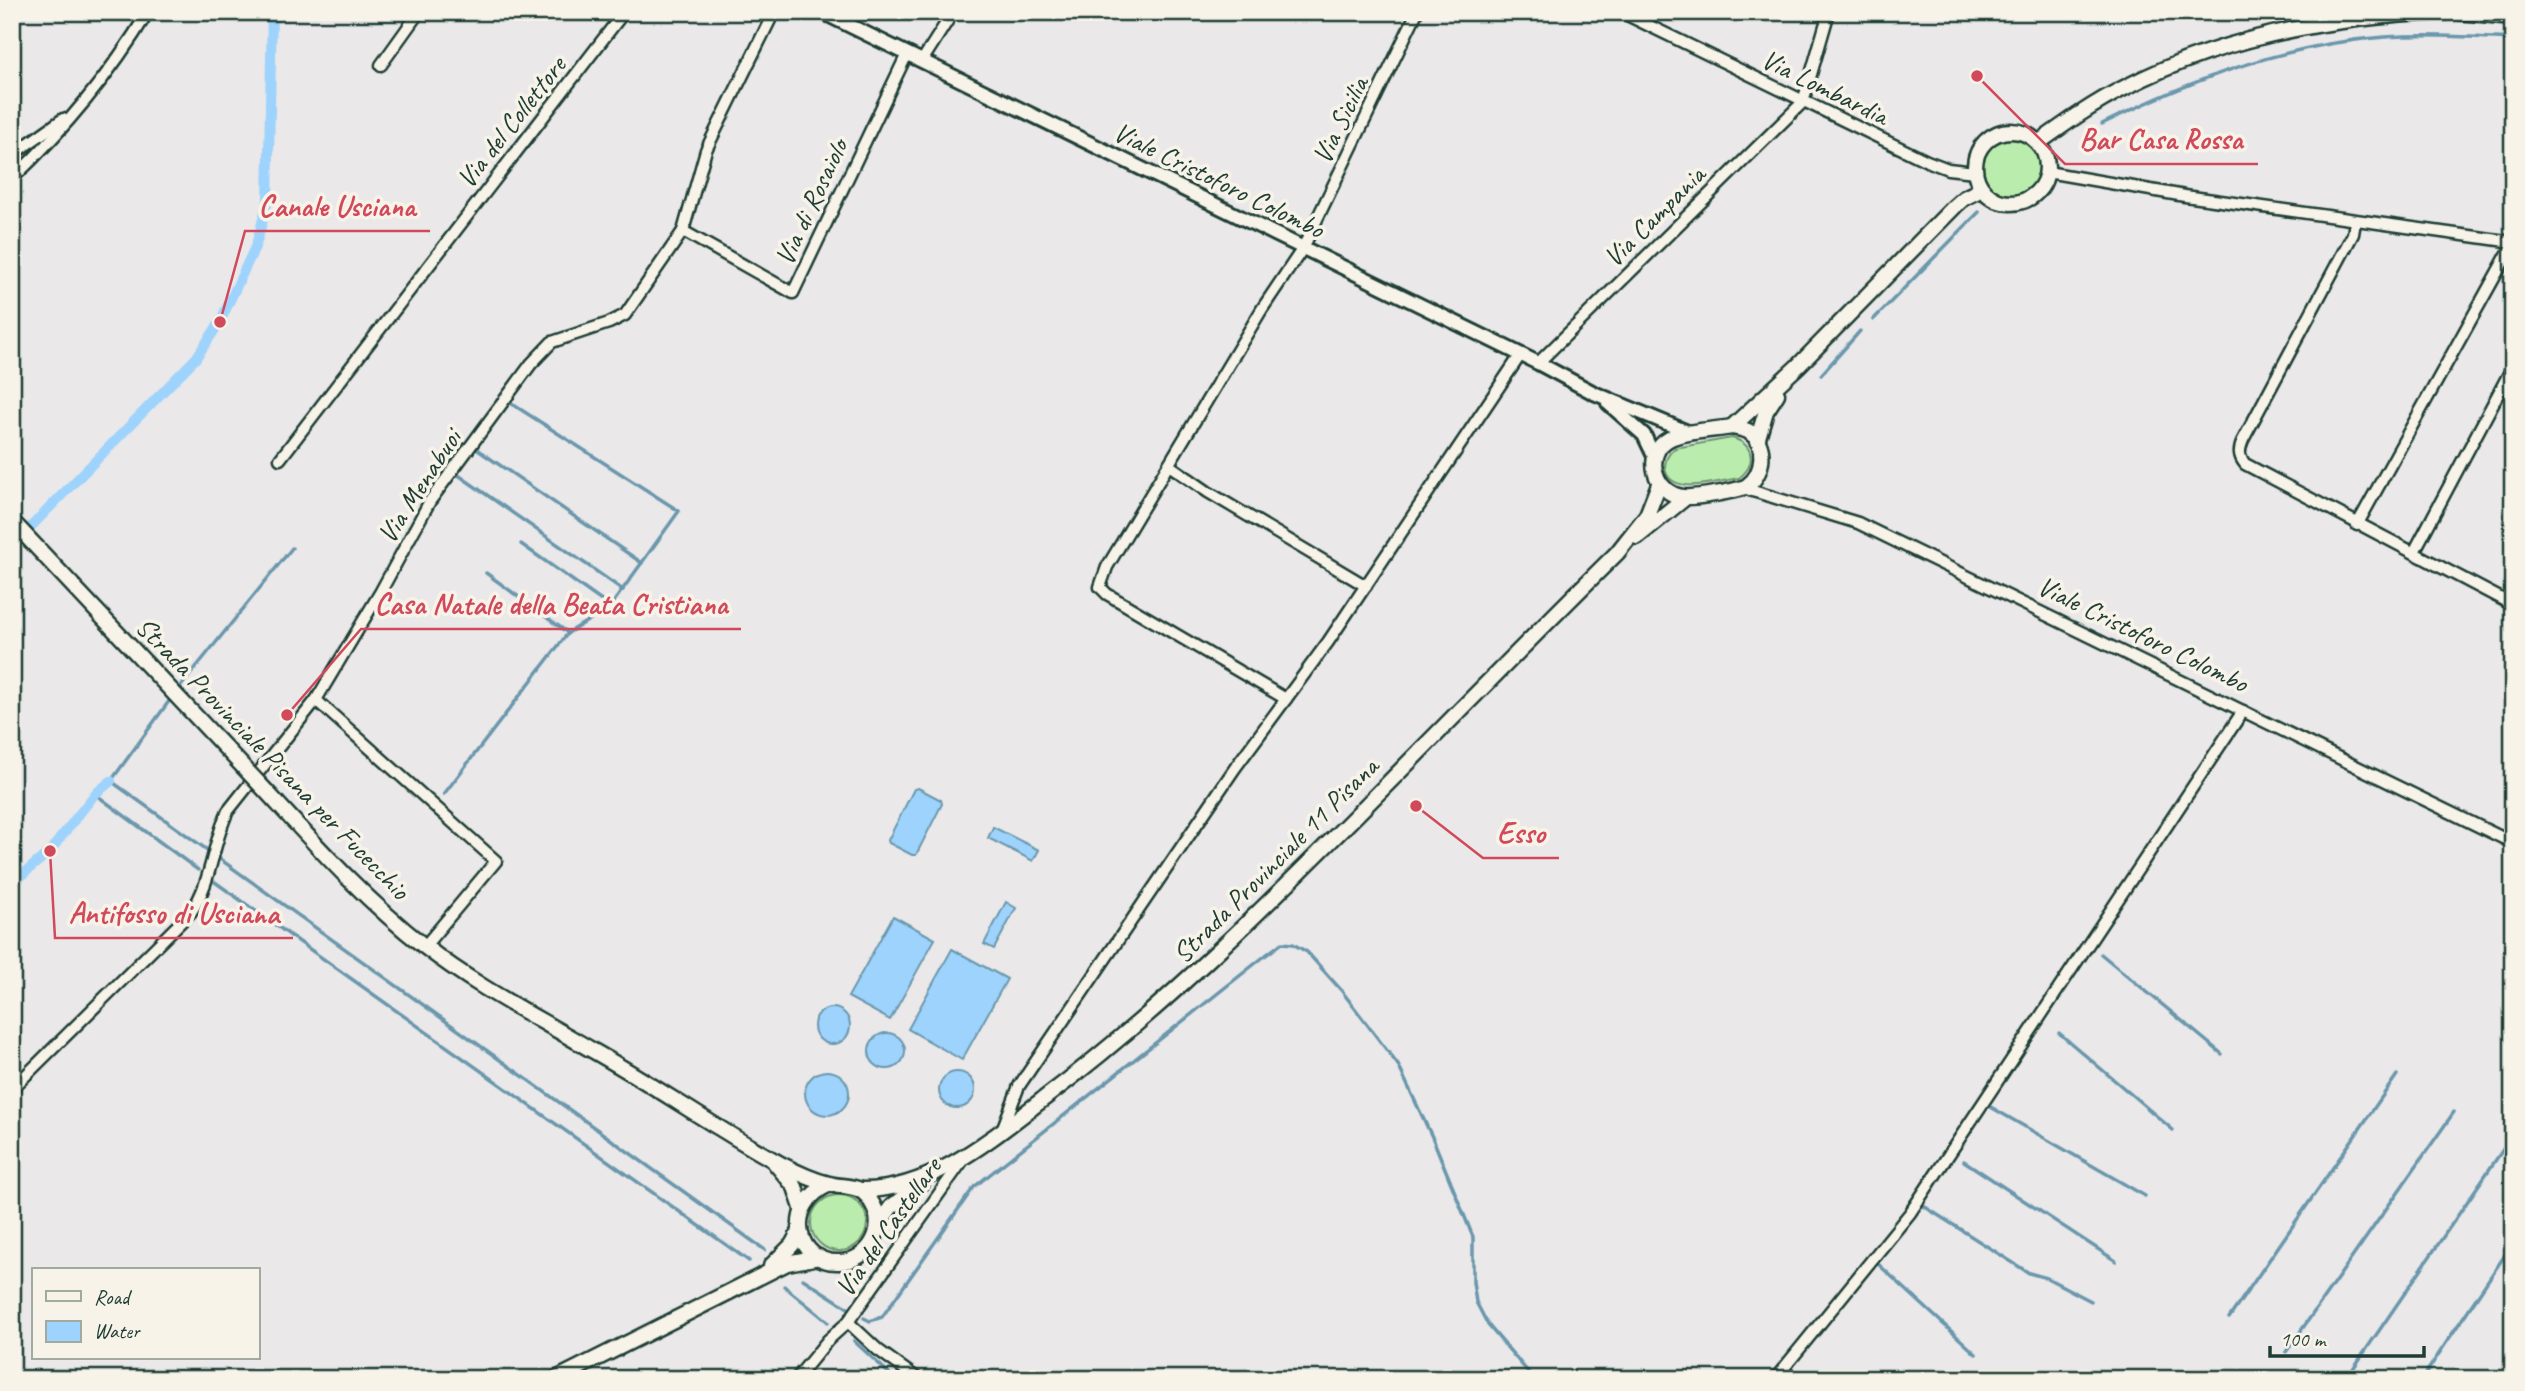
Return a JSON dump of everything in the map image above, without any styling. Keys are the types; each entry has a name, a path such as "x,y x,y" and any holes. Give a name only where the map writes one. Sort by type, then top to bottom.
{"main road":[{"path":"2038,143 2077,115 2124,87 2183,61 2237,43 2320,23 2390,14 2446,12"},
{"path":"2460,12 2513,17"},
{"path":"2022,132 2038,143 2046,157 2047,172 2040,189 2025,201 2006,203 1982,189 1975,172 1975,164 1980,147 1993,135 2022,132"},
{"path":"1732,427 1798,366 1955,206 1982,189"},
{"path":"1758,441 1766,411 1798,366"},
{"path":"1685,498 1668,493 1659,484 1654,471 1655,458 1660,446 1670,438 1691,433 1732,427 1748,431 1758,441 1761,449 1760,470 1755,480 1743,488"},
{"name":"Strada Provinciale 11 Pisana","path":"1617,553 1647,514 1659,484"},
{"name":"Strada Provinciale 11 Pisana","path":"878,1225 891,1207 1073,1077 1195,975 1617,553 1685,498 1743,488"},
{"name":"Strada Provinciale Pisana per Fucecchio","path":"12,521 354,887 425,947 492,993 593,1050 769,1157 830,1184 846,1184 861,1190"},
{"name":"Strada Provinciale Pisana per Fucecchio","path":"769,1157 795,1187 802,1208"},
{"name":"Strada Provinciale 11 Pisana","path":"861,1190 890,1188 940,1170"},
{"path":"756,1278 780,1259 800,1231 802,1208 811,1195 830,1184"},
{"path":"556,1379 787,1263 819,1257 841,1262 859,1256 871,1245 878,1225 876,1210 861,1190"},
{"path":"800,1231 809,1249 819,1257"}],"street":[{"path":"12,179 114,65 148,12"},
{"path":"381,65 419,12"},
{"name":"Via del Collettore","path":"280,459 624,12"},
{"name":"Via Menabuoi","path":"12,1089 191,912 201,898 228,811 316,699 381,591 430,501 531,364 552,342 625,316 683,231 706,150 774,12"},
{"name":"Viale Cristoforo Colombo","path":"822,12 1538,363 1594,393 1691,433"},
{"path":"922,61 953,12"},
{"name":"Via Sicilia","path":"1286,699 1107,594 1100,587 1107,567 1262,309 1303,248 1417,12"},
{"name":"Via Lombardia","path":"1620,12 1927,161 1948,169 1975,172"},
{"path":"1803,102 1829,12"},
{"name":"Via di Rosaiolo","path":"683,231 793,293 906,54"},
{"name":"Via Campania","path":"1538,363 1803,102"},
{"path":"12,155 78,108"},
{"path":"2047,172 2355,222 2513,243 2357,525"},
{"path":"2355,222 2353,234 2238,451 2239,457 2245,464 2357,525 2513,605"},
{"path":"1002,1130 1019,1086 1235,768 1366,586 1521,355"},
{"path":"2414,552 2513,366"},
{"name":"Viale Cristoforo Colombo","path":"1594,393 1644,435 1655,458"},
{"path":"1169,464 1208,492 1366,586"},
{"name":"Viale Cristoforo Colombo","path":"1743,488 1858,523 2513,843"},
{"path":"316,699 496,861 425,947"},
{"path":"1775,1379 1910,1213 2244,711"},
{"name":"Via del Castellare","path":"918,1379 878,1350 848,1322 968,1154"},
{"path":"796,1379 828,1340 848,1322"}],"green space":[{"path":"2011,139 2031,147 2039,167 2031,187 2011,195 1991,187 1983,167 1991,147"},
{"path":"1732,438 1745,445 1750,455 1749,467 1739,478 1684,485 1668,476 1666,461 1675,448"},
{"path":"839,1195 850,1197 859,1203 865,1212 865,1234 859,1243 850,1249 839,1251 828,1249 819,1243 813,1234 811,1223 813,1212 819,1203 828,1197"}],"water":[{"path":"918,788 941,800 942,804 916,855 912,855 888,840 914,789"},
{"path":"993,827 1039,850 1033,861 988,838"},
{"path":"1006,902 1016,908 994,949 984,944"},
{"path":"893,916 935,939 890,1020 848,997"},
{"path":"952,949 1007,979 962,1060 908,1029"},
{"path":"832,1008 845,1013 850,1026 845,1039 832,1044 819,1039 814,1026 819,1013"},
{"path":"887,1033 900,1038 905,1051 900,1064 887,1069 874,1064 869,1051 874,1038"},
{"path":"827,1071 843,1077 849,1093 843,1109 827,1115 811,1109 805,1093 811,1077"},
{"path":"957,1072 970,1077 975,1090 970,1103 957,1108 944,1103 939,1090 944,1077"}],"waterway":[{"path":"12,546 196,358 220,322 256,245 268,201 272,12"},
{"path":"2102,124 2204,79 2311,47 2401,36 2513,39"},
{"path":"1873,320 1979,212"},
{"path":"1821,375 1860,331"},
{"path":"444,794 568,633 610,607 679,511 509,402"},
{"path":"475,448 642,563"},
{"path":"457,474 623,590"},
{"path":"521,544 610,607"},
{"path":"177,691 292,548"},
{"path":"486,573 568,633"},
{"path":"172,697 111,781 765,1250"},
{"path":"12,884 50,851 95,794 111,781"},
{"path":"95,794 198,870"},
{"path":"215,882 749,1261"},
{"path":"864,1318 870,1321 882,1317 974,1187 1266,955 1282,943 1293,944 1307,952 1341,990 1398,1065 1433,1139 1473,1237 1476,1302 1488,1325 1534,1379"},
{"path":"2101,954 2222,1054"},
{"path":"2059,1033 2173,1130"},
{"path":"2229,1318 2397,1075"},
{"path":"1989,1106 2145,1196"},
{"path":"2286,1352 2454,1112"},
{"path":"2346,1379 2506,1145"},
{"path":"1964,1161 2116,1261"},
{"path":"1922,1205 2029,1273 2047,1278 2091,1301"},
{"path":"2422,1379 2513,1243"},
{"path":"1877,1263 1976,1354"},
{"path":"803,1279 848,1308"},
{"path":"784,1286 828,1322"},
{"path":"854,1341 895,1379"},
{"path":"2504,1379 2513,1366"}],"place":[{"name":"Bar Casa Rossa","path":"1977,76"},
{"name":"Canale Usciana","path":"220,322"},
{"name":"Casa Natale della Beata Cristiana","path":"287,715"},
{"name":"Esso","path":"1416,806"},
{"name":"Antifosso di Usciana","path":"50,851"}]}
